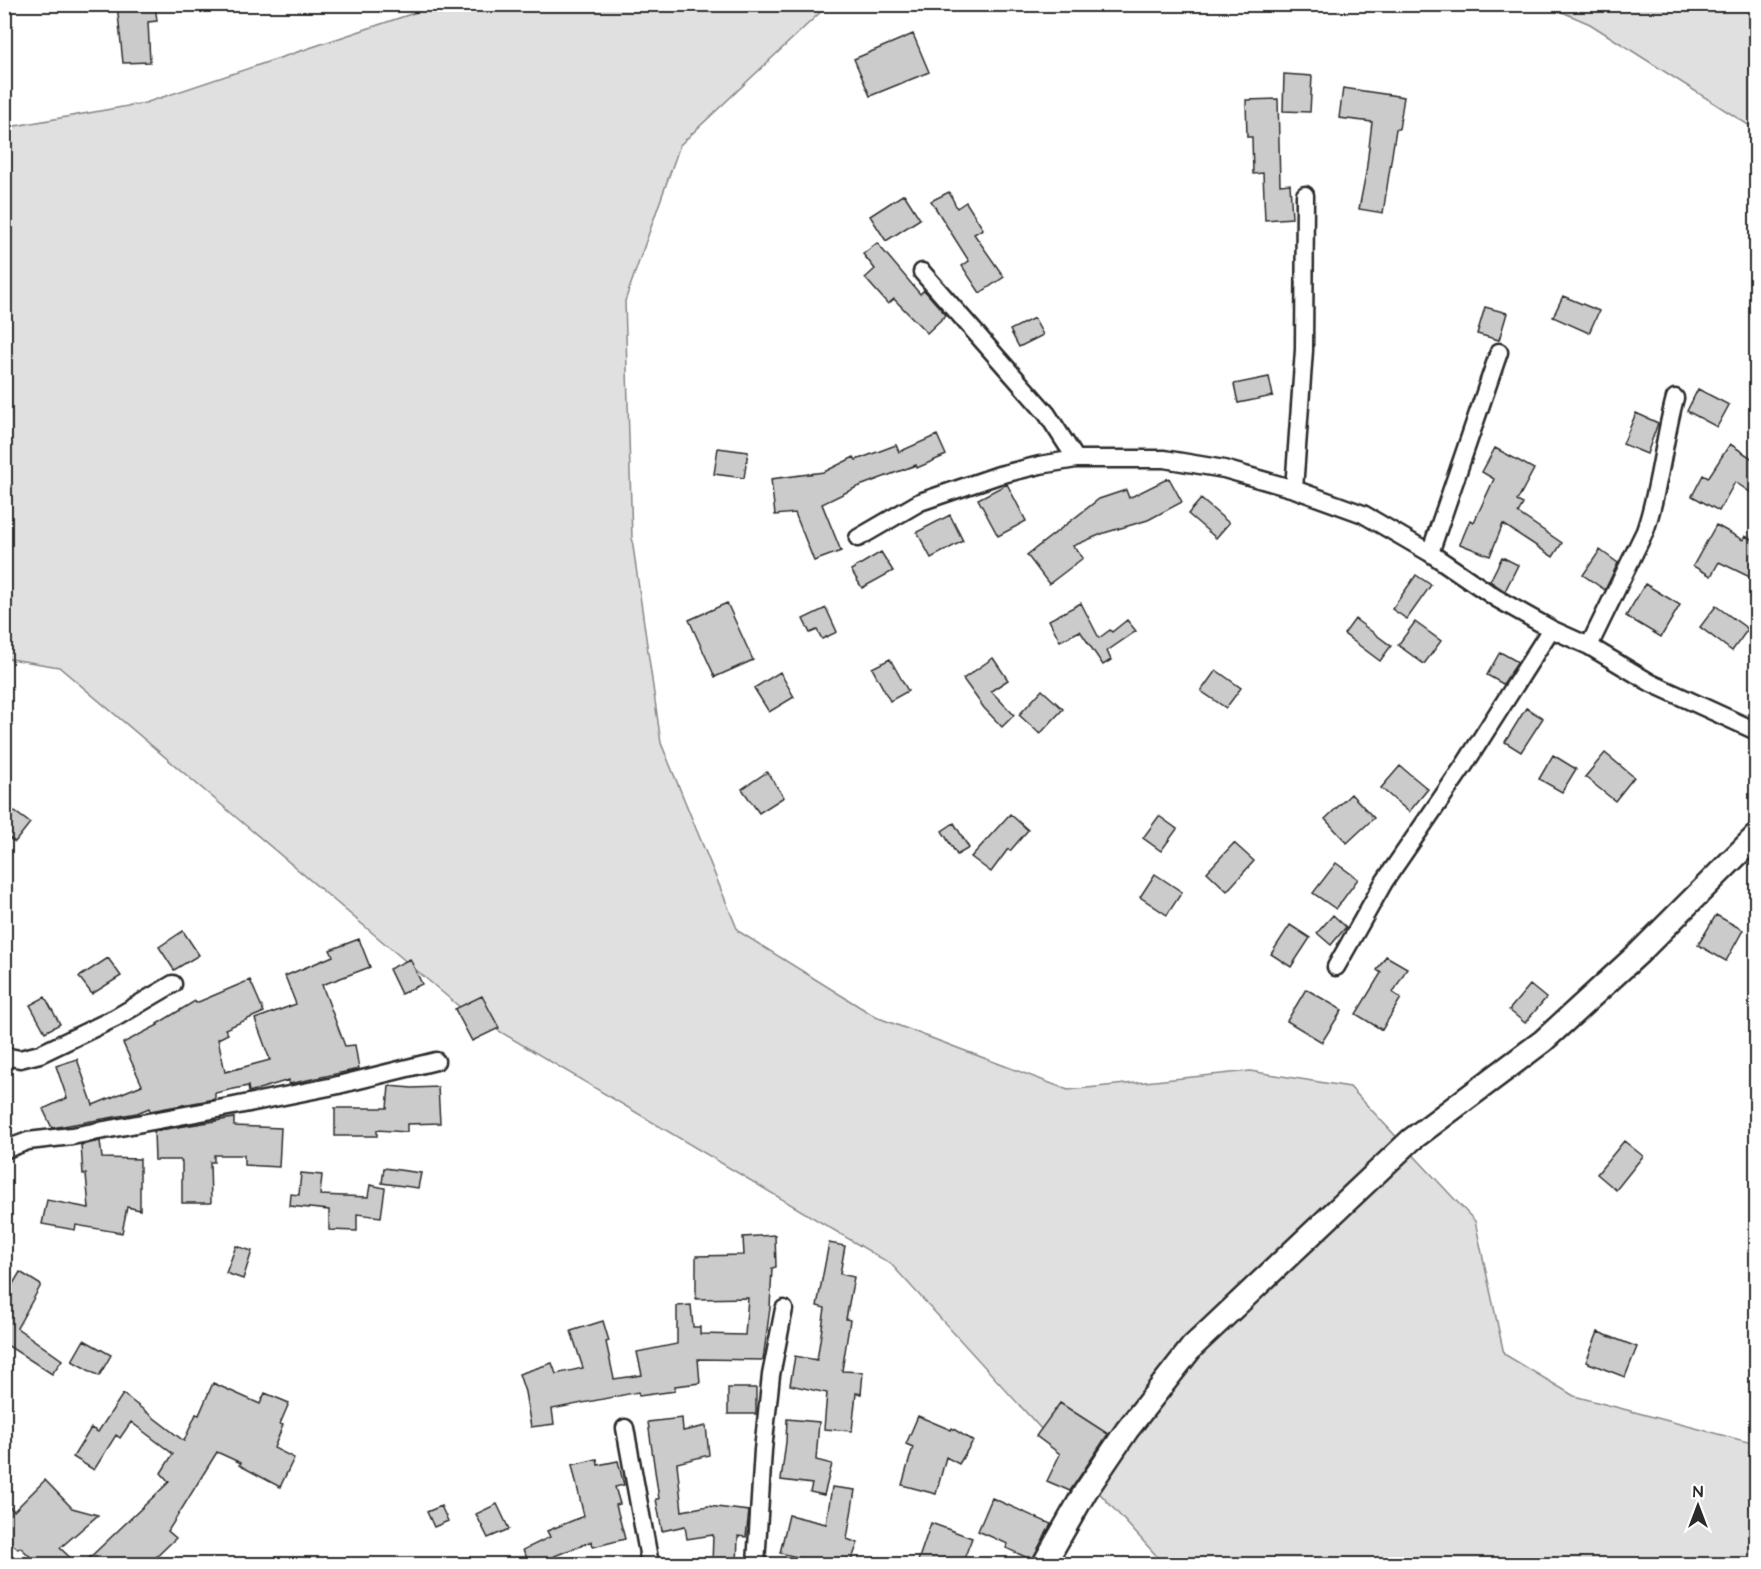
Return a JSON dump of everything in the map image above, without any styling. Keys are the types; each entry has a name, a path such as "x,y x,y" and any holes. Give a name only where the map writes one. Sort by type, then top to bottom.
{"street":[{"path":"1294,489 1304,350 1305,195"},
{"path":"922,272 1047,414 1076,459"},
{"path":"1430,553 1499,352"},
{"path":"1589,646 1648,521 1675,398"},
{"path":"858,538 920,502 999,475 1040,465 1076,459 1164,459 1224,469 1294,489 1363,514 1430,553 1496,598 1551,629 1589,646 1651,683 1756,731"},
{"path":"1336,968 1384,882 1465,764 1551,629"},
{"path":"1044,1564 1085,1492 1127,1430 1192,1347 1411,1140 1543,1041 1639,953 1756,836"},
{"path":"4,1056 20,1059 40,1054 115,1018 173,984"},
{"path":"4,1150 28,1141 72,1136 245,1104 334,1086 436,1061"},
{"path":"756,1564 768,1396 784,1310"},
{"path":"625,1428 650,1564"}],"shaded area":[{"path":"426,5 828,5 680,145 625,301 632,539 661,743 738,931 876,1017 1068,1090 1250,1071 1350,1087 1475,1221 1504,1354 1574,1396 1756,1444 1756,1564 1164,1564 891,1264 462,1009 59,667 5,658 4,128 145,103 420,11"},
{"path":"1546,5 1756,5 1756,130 1590,24"}],"building":[{"path":"117,4 155,4 157,21 148,22 150,62 123,63"},
{"path":"913,34 929,72 870,96 854,59"},
{"path":"1284,74 1312,76 1310,112 1283,111"},
{"path":"1343,88 1404,97 1399,129 1396,129 1383,213 1359,209 1372,122 1339,118"},
{"path":"1278,99 1280,185 1290,184 1292,218 1265,220 1263,173 1253,174 1252,137 1247,137 1246,100"},
{"path":"949,192 957,208 966,202 983,229 974,234 1004,277 980,293 962,266 969,261 931,201"},
{"path":"904,194 920,219 886,241 870,216"},
{"path":"877,243 920,294 924,290 946,315 927,333 894,299 888,304 865,278 875,269 863,254"},
{"path":"1563,296 1599,311 1589,333 1553,317"},
{"path":"1485,307 1507,313 1499,340 1477,334"},
{"path":"1034,318 1043,335 1019,347 1010,330"},
{"path":"1269,377 1273,396 1238,403 1234,384"},
{"path":"1698,389 1729,405 1717,427 1687,411"},
{"path":"1636,413 1658,423 1647,454 1623,444"},
{"path":"937,435 946,455 917,468 916,465 857,487 822,504 841,551 814,561 795,513 775,515 771,479 824,472 854,457 856,460 896,445 899,452"},
{"path":"1730,444 1756,461 1756,496 1735,482 1719,511 1692,496 1703,475 1708,478"},
{"path":"718,448 748,452 744,478 714,474"},
{"path":"1495,448 1534,469 1517,501 1523,504 1518,513 1562,543 1553,557 1503,524 1490,556 1460,544 1470,520 1474,522 1494,479 1482,472"},
{"path":"1169,478 1182,502 1148,520 1104,533 1073,546 1083,558 1049,584 1027,555 1099,499 1126,490 1129,498"},
{"path":"1007,484 1026,521 998,536 978,499"},
{"path":"1201,499 1229,523 1216,538 1188,514"},
{"path":"950,515 963,541 931,558 917,532"},
{"path":"1716,525 1743,540 1745,536 1756,541 1756,580 1719,562 1711,576 1693,566"},
{"path":"1600,550 1618,563 1605,590 1583,575"},
{"path":"881,552 893,571 862,588 851,570"},
{"path":"1502,557 1518,565 1505,591 1490,581"},
{"path":"1416,575 1431,585 1407,619 1392,609"},
{"path":"1645,584 1680,605 1661,637 1626,616"},
{"path":"727,603 753,660 715,677 689,620"},
{"path":"1081,603 1099,638 1110,630 1112,632 1127,620 1136,631 1107,651 1111,660 1103,665 1080,631 1060,641 1049,620"},
{"path":"1716,606 1748,629 1732,651 1700,627"},
{"path":"826,608 837,632 822,639 817,630 810,633 803,619"},
{"path":"1355,619 1391,646 1380,661 1344,634"},
{"path":"1415,622 1441,641 1424,664 1398,645"},
{"path":"1500,652 1518,662 1503,684 1487,675"},
{"path":"993,658 1008,680 991,691 1014,715 1002,727 984,708 963,679"},
{"path":"890,659 908,691 890,701 872,668"},
{"path":"1216,670 1241,688 1226,708 1201,691"},
{"path":"780,672 794,697 769,712 754,688"},
{"path":"1042,690 1063,709 1040,734 1019,715"},
{"path":"1526,708 1543,718 1521,752 1505,742"},
{"path":"1605,753 1634,777 1615,801 1585,777"},
{"path":"1553,755 1576,769 1562,792 1539,779"},
{"path":"1400,766 1428,789 1409,812 1381,788"},
{"path":"767,772 784,797 759,813 742,789"},
{"path":"1351,794 1374,818 1347,843 1325,819"},
{"path":"4,804 30,823 15,842 4,835"},
{"path":"1010,814 1028,830 1010,851 1008,849 991,872 971,857"},
{"path":"1159,816 1177,829 1161,851 1143,838"},
{"path":"954,823 969,848 957,855 942,831"},
{"path":"1234,843 1254,861 1227,891 1207,872"},
{"path":"1336,863 1358,879 1336,909 1313,893"},
{"path":"1155,874 1182,892 1167,915 1140,897"},
{"path":"1333,915 1346,927 1331,945 1317,933"},
{"path":"1716,915 1743,930 1726,961 1698,945"},
{"path":"1290,925 1310,938 1291,967 1271,954"},
{"path":"183,931 199,955 174,970 159,947"},
{"path":"359,939 370,967 322,985 345,1046 355,1045 359,1069 289,1084 289,1080 249,1092 248,1086 215,1093 215,1099 150,1111 149,1108 137,1113 52,1128 43,1109 67,1098 56,1066 77,1059 93,1105 142,1085 123,1043 158,1025 195,1001 196,1003 250,980 264,1012 225,1029 228,1034 218,1039 225,1072 270,1060 255,1019 296,1004 285,976 333,956 330,950"},
{"path":"1386,956 1407,968 1393,993 1401,998 1382,1030 1356,1014 1381,973 1377,970"},
{"path":"108,958 121,976 92,994 79,977"},
{"path":"410,959 422,984 401,994 389,969"},
{"path":"1530,985 1546,998 1525,1023 1509,1010"},
{"path":"1306,989 1342,1010 1322,1042 1287,1021"},
{"path":"482,996 499,1028 472,1041 455,1009"},
{"path":"45,997 60,1024 45,1032 30,1005"},
{"path":"389,1086 438,1087 440,1123 407,1124 407,1132 377,1130 377,1136 335,1136 335,1108 387,1108"},
{"path":"234,1118 234,1126 281,1128 279,1167 244,1165 244,1155 214,1155 214,1162 210,1162 211,1203 182,1203 182,1162 180,1160 155,1160 154,1131"},
{"path":"100,1141 102,1158 140,1159 140,1210 127,1207 122,1233 76,1225 75,1230 42,1224 47,1200 89,1208 81,1145"},
{"path":"1624,1141 1643,1156 1616,1190 1597,1174"},
{"path":"384,1168 421,1173 418,1188 382,1183"},
{"path":"301,1173 322,1175 320,1195 368,1197 370,1185 385,1188 381,1217 357,1214 357,1231 329,1230 329,1210 290,1206 291,1194 299,1195"},
{"path":"775,1235 776,1267 772,1268 770,1308 763,1360 698,1359 700,1383 675,1386 675,1391 639,1396 638,1392 552,1409 554,1424 531,1427 525,1392 519,1374 552,1363 556,1374 583,1368 571,1331 603,1321 609,1341 606,1342 614,1379 642,1375 637,1352 677,1344 677,1306 691,1305 693,1327 700,1327 700,1334 745,1335 748,1298 696,1299 696,1256 744,1255 743,1237"},
{"path":"829,1243 845,1246 840,1274 854,1277 846,1319 850,1320 842,1371 863,1372 861,1394 856,1393 852,1431 824,1429 827,1393 790,1385 795,1356 817,1360 825,1308 817,1306"},
{"path":"236,1246 252,1251 243,1279 226,1273"},
{"path":"20,1272 41,1285 17,1328 62,1360 52,1374 7,1345 4,1350 4,1299"},
{"path":"1598,1332 1637,1347 1625,1377 1586,1362"},
{"path":"84,1340 111,1355 99,1376 72,1361"},
{"path":"213,1383 260,1404 265,1393 289,1403 280,1424 283,1425 274,1448 294,1458 280,1487 239,1465 241,1463 217,1452 168,1531 176,1538 149,1564 83,1564 169,1482 161,1473 173,1454 131,1422 120,1438 116,1435 94,1470 73,1457 91,1428 98,1432 123,1394 184,1441"},
{"path":"728,1388 756,1388 756,1414 728,1414"},
{"path":"1060,1403 1108,1434 1070,1491 1047,1481 1060,1454 1036,1436"},
{"path":"918,1416 951,1430 952,1428 973,1441 959,1464 946,1457 936,1494 902,1485 913,1447 906,1444"},
{"path":"682,1418 683,1431 706,1426 709,1455 677,1463 682,1511 708,1506 749,1511 746,1537 738,1536 737,1564 712,1564 713,1535 687,1539 685,1526 662,1531 656,1499 659,1499 648,1422"},
{"path":"787,1419 819,1422 816,1460 832,1464 824,1495 810,1492 812,1484 781,1480"},
{"path":"597,1459 598,1465 618,1461 624,1485 615,1487 620,1504 616,1505 625,1539 593,1547 592,1541 547,1559 530,1563 523,1550 550,1537 547,1531 584,1516 572,1465"},
{"path":"45,1480 72,1508 98,1515 60,1548 77,1564 38,1564 20,1547 18,1549 4,1537 4,1502 14,1511"},
{"path":"832,1487 855,1490 847,1539 858,1543 850,1564 838,1564 819,1558 818,1562 780,1553 789,1515 826,1524"},
{"path":"992,1498 1051,1524 1032,1560 1006,1548 1008,1544 978,1531"},
{"path":"497,1504 509,1529 488,1538 476,1514"},
{"path":"441,1506 448,1521 434,1527 427,1512"},
{"path":"931,1523 972,1538 962,1564 917,1564"}]}
